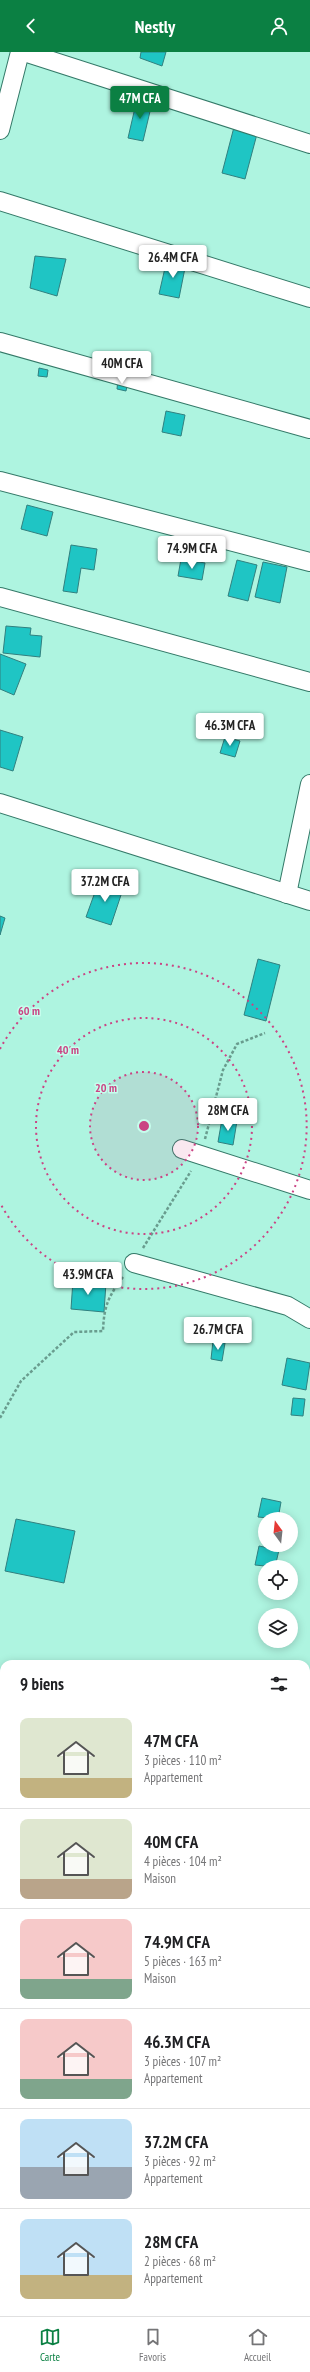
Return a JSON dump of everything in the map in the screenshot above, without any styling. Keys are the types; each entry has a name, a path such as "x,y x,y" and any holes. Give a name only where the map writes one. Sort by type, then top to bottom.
{"street":[{"path":"0,130 20,52"},
{"path":"24,52 310,144"},
{"path":"0,201 310,298"},
{"path":"0,342 310,430"},
{"path":"0,481 310,562"},
{"path":"0,597 310,682"},
{"path":"287,894 310,784"},
{"path":"0,803 310,901"},
{"path":"182,1149 310,1190"},
{"path":"134,1263 288,1306 310,1319"}],"path":[{"path":"0,1418 21,1381 74,1332 103,1331 104,1312 109,1296 134,1263 200,1155 223,1070 237,1044 265,1033"}],"building":[{"path":"141,52 166,52 162,66 140,58"},
{"path":"137,99 152,103 143,141 128,138"},
{"path":"234,127 257,134 245,179 222,173"},
{"path":"35,256 66,259 57,296 30,288"},
{"path":"167,259 186,263 179,298 159,294"},
{"path":"39,368 48,370 47,377 38,376"},
{"path":"118,379 128,381 126,391 117,389"},
{"path":"166,411 185,415 181,436 162,432"},
{"path":"27,505 53,512 47,536 21,529"},
{"path":"71,545 97,549 94,570 81,568 77,593 63,591"},
{"path":"181,559 205,563 202,580 178,576"},
{"path":"237,560 257,565 248,601 228,596"},
{"path":"263,562 287,567 280,603 255,597"},
{"path":"6,626 31,628 30,635 42,636 40,657 3,653"},
{"path":"0,654 26,664 14,695 0,689"},
{"path":"0,730 23,737 13,771 0,767"},
{"path":"225,737 240,741 235,757 220,753"},
{"path":"99,881 123,889 111,925 86,917"},
{"path":"0,916 5,918 0,935"},
{"path":"258,959 280,965 266,1021 244,1015"},
{"path":"222,1119 237,1121 233,1145 218,1142"},
{"path":"73,1280 106,1283 104,1312 71,1309"},
{"path":"213,1341 225,1343 222,1361 211,1359"},
{"path":"287,1358 310,1363 306,1390 282,1385"},
{"path":"293,1398 305,1399 303,1416 291,1415"},
{"path":"262,1498 281,1502 279,1512 259,1512"},
{"path":"16,1519 75,1531 64,1583 5,1571"},
{"path":"258,1551 258,1552 279,1552 277,1560 258,1560 258,1565 255,1565"}]}
